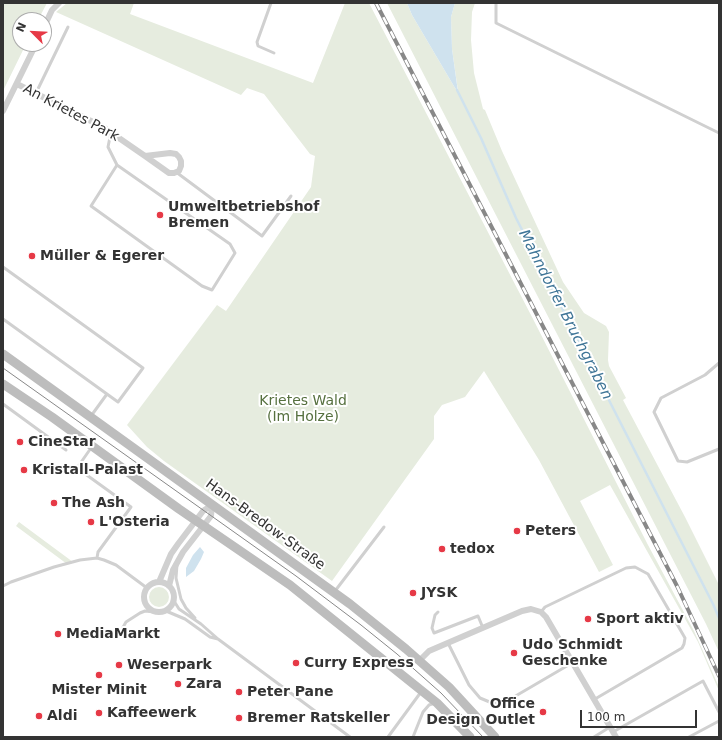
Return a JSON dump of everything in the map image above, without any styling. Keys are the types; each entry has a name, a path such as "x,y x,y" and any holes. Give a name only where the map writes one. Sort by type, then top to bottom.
{"main road":[{"name":"Hans-Bredow-Straße","path":"3,354 334,593 420,660 449,687 495,737"},
{"path":"3,384 290,585 422,690 437,703 470,737"}],"street":[{"path":"51,12 59,3"},
{"path":"3,111 32,52"},
{"name":"An Krietes Park","path":"16,84 86,118 111,132 169,173 176,172"},
{"path":"145,156 170,153 176,154 181,161 179,171 176,172"},
{"path":"169,586 171,576 200,523 203,511 212,505"},
{"path":"159,582 171,554 200,523 211,516 212,505"},
{"path":"159,582 169,586 174,596 174,601 171,607 162,612 154,612 145,608 144,597 147,588 150,585 159,582"},
{"path":"420,660 429,651 527,609 541,612 546,617 613,732"}],"lane":[{"path":"271,3 257,42 258,46 274,53"},
{"path":"496,3 496,23 719,132"},
{"path":"36,93 68,27"},
{"path":"111,132 108,147 118,165 230,244 235,253 212,290 202,286 91,206 118,165"},
{"path":"176,172 262,236 291,196"},
{"path":"3,267 143,368 118,402 3,319"},
{"path":"719,363 705,375 661,398 654,412 678,461 687,462 719,449"},
{"path":"90,417 107,394"},
{"path":"3,404 66,450"},
{"path":"92,446 77,468 131,507 98,552 97,558"},
{"path":"334,593 384,527"},
{"path":"3,586 54,567 80,560 97,558 116,565 147,588"},
{"path":"178,561 176,578 181,599 196,620 218,639 350,737"},
{"path":"541,612 545,607 626,568 635,567 648,574 685,638 684,644 682,648 594,700"},
{"path":"174,601 179,609 196,620"},
{"path":"122,629 126,622 145,608"},
{"path":"166,611 185,619 210,637 218,639"},
{"path":"438,612 435,615 432,628 434,633 478,616 483,628"},
{"path":"448,643 469,685 480,698 492,703 502,703 573,663"},
{"path":"594,737 613,732 703,681 719,712"},
{"path":"388,737 422,690"},
{"path":"413,737 423,712 429,705 437,703"},
{"path":"689,737 719,721"}],"green space":[{"path":"3,3 47,3 42,12 12,12 12,52 22,52 3,91"},
{"name":"Krietes Wald (Im Holze)","path":"67,3 134,3 130,14 313,83 345,3 369,3 532,317 648,545 694,631 719,687 719,691 698,642 610,485 580,501 613,565 599,572 539,460 484,371 465,397 442,405 434,416 434,439 332,581 164,461 147,447 127,425 217,305 226,311 311,187 315,156 310,154 264,94 247,88 241,95 56,12"},
{"path":"387,3 407,3 412,15 458,91 452,49 451,17 455,3 475,3 472,12 471,40 474,73 483,109 485,110 502,151 563,282 584,313 606,326 609,332 609,366 626,398 623,400 719,585 719,652 706,624"},
{"path":"19,522 73,562 67,564 16,526"},
{"path":"159,587 166,590 169,597 166,604 159,607 152,604 149,597 152,590"}],"water":[{"path":"407,3 455,3 451,17 452,49 458,92 412,15"},
{"path":"200,547 204,552 201,559 194,571 186,577 186,568 193,555"}],"waterway":[{"name":"Mahndorfer Bruchgraben","path":"457,90 481,138 516,218 719,618"}],"tram line":[{"path":"3,368 296,576 361,625 397,654 441,693 483,737"}],"railway":[{"path":"376,3 677,586 719,676"}],"place":[{"name":"Umweltbetriebshof Bremen","path":"160,215"},
{"name":"Müller & Egerer","path":"32,256"},
{"name":"CineStar","path":"20,442"},
{"name":"Kristall-Palast","path":"24,470"},
{"name":"The Ash","path":"54,503"},
{"name":"L'Osteria","path":"91,522"},
{"name":"Peters","path":"517,531"},
{"name":"tedox","path":"442,549"},
{"name":"JYSK","path":"413,593"},
{"name":"Sport aktiv","path":"588,619"},
{"name":"MediaMarkt","path":"58,634"},
{"name":"Udo Schmidt Geschenke","path":"514,653"},
{"name":"Curry Express","path":"296,663"},
{"name":"Weserpark","path":"119,665"},
{"name":"Mister Minit","path":"99,675"},
{"name":"Zara","path":"178,684"},
{"name":"Peter Pane","path":"239,692"},
{"name":"Office Design Outlet","path":"543,712"},
{"name":"Kaffeewerk","path":"99,713"},
{"name":"Aldi","path":"39,716"},
{"name":"Bremer Ratskeller","path":"239,718"}]}
